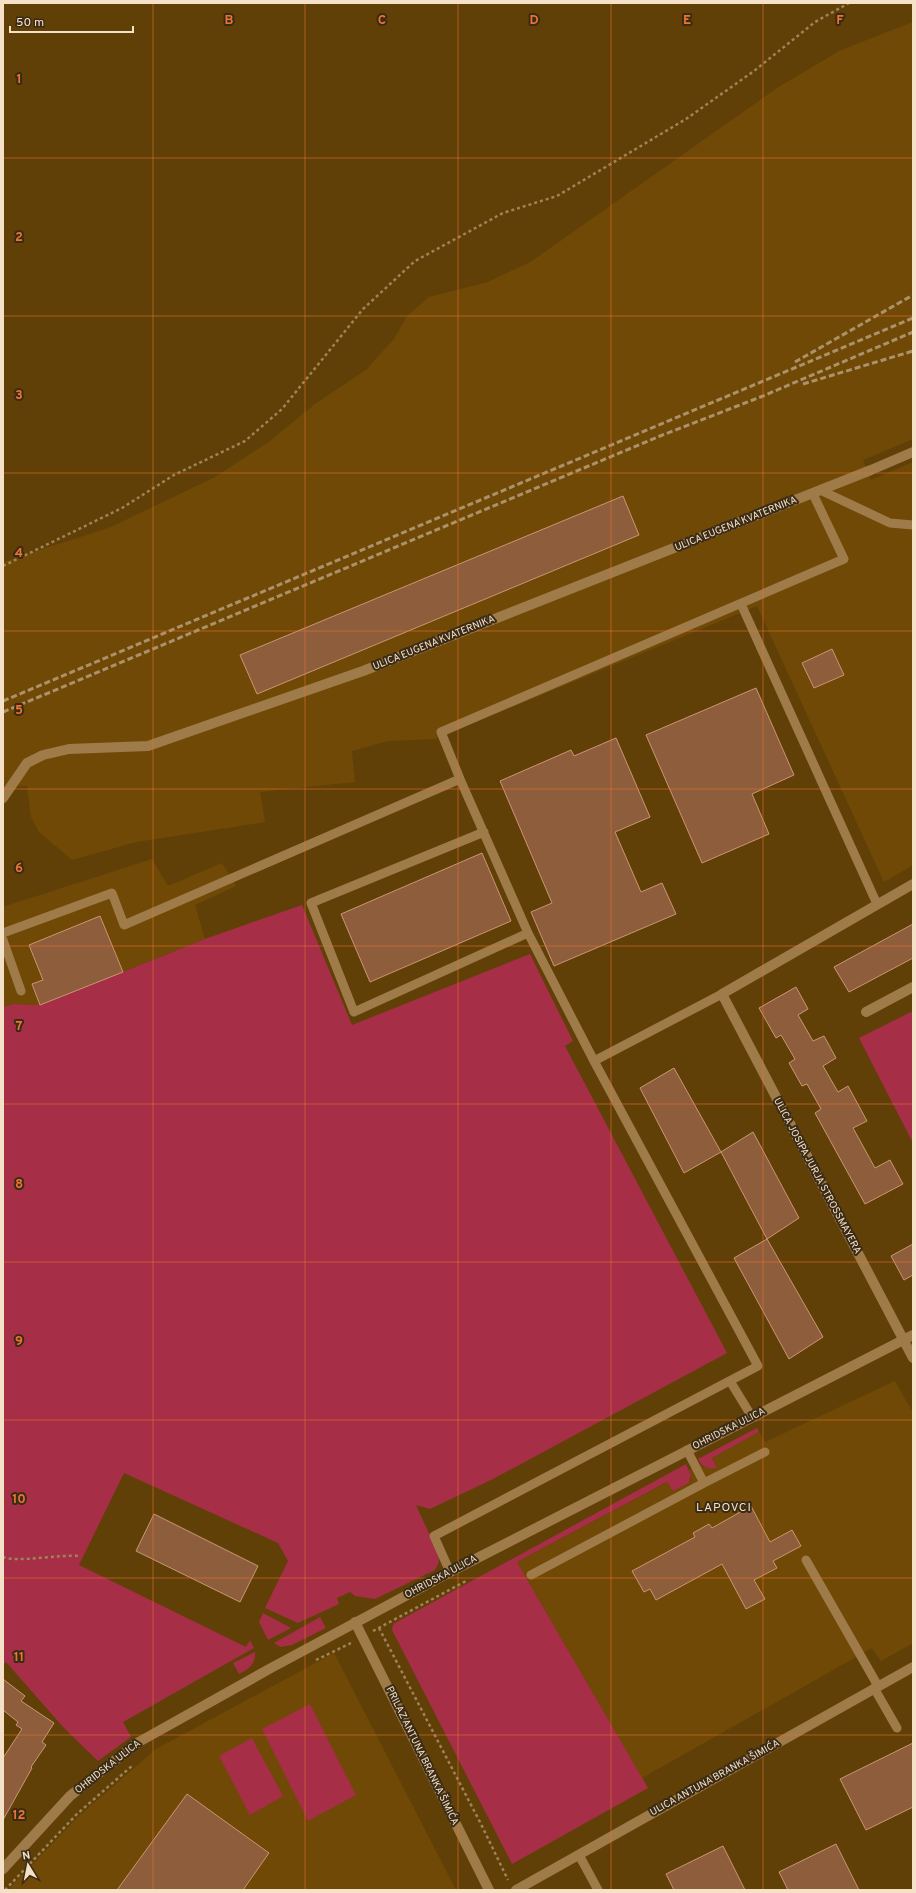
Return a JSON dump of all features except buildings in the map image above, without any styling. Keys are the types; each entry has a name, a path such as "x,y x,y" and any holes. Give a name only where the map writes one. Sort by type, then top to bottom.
{"street":[{"name":"ULICA EUGENA KVATERNIKA","path":"3,798 28,764 43,755 70,749 148,746 364,671 816,492 913,452"},
{"path":"722,994 913,884"},
{"path":"866,1012 913,987"},
{"name":"ULICA JOSIPA JURJA STROSSMAYERA","path":"722,994 913,1358"},
{"name":"OHRIDSKA ULICA","path":"3,1869 70,1796 137,1743 355,1622 913,1334"},
{"name":"PRILAZ ANTUNA BRANKA ŠIMIĆA","path":"355,1622 489,1890"},
{"name":"ULICA ANTUNA BRANKA ŠIMIĆA","path":"513,1887 579,1855 913,1666"}],"lane":[{"path":"816,492 890,523 913,525"},
{"path":"450,1572 434,1536 758,1366 594,1061 528,933 460,779 442,732 844,559 816,492"},
{"path":"741,604 877,904"},
{"path":"3,933 112,893 124,925 460,779"},
{"path":"484,832 311,903 354,1012 528,933"},
{"path":"3,940 21,991"},
{"path":"594,1061 722,994"},
{"path":"730,1381 752,1417"},
{"path":"687,1450 704,1483"},
{"path":"532,1575 765,1452"},
{"path":"806,1560 898,1728"},
{"path":"579,1855 598,1890"}],"path":[{"path":"3,566 122,508 174,475 244,441 282,409 363,309 415,262 503,213 558,196 686,119 754,71 815,22 849,3"},
{"path":"3,1557 16,1559 66,1554 80,1556"},
{"path":"314,1662 472,1577"},
{"path":"379,1628 513,1887"},
{"path":"5,1890 77,1814 138,1761"}],"shaded area":[{"path":"913,22 913,439 863,460 871,480 913,462 913,865 884,882 757,606 435,739 388,741 352,751 355,782 260,792 265,822 136,842 72,860 39,832 31,817 27,786 4,787 3,789 3,562 111,527 215,477 270,441 315,404 366,370 394,339 407,316 429,297 488,282 532,261 777,88 841,50"},
{"path":"152,859 168,886 222,863 236,886 195,905 205,939 40,1005 14,1004 3,1007 3,907"},
{"path":"302,905 352,1025 530,954 573,1041 565,1046 727,1353 493,1479 430,1509 416,1505 438,1553 439,1562 435,1570 375,1599 355,1596 350,1592 337,1598 339,1604 298,1623 265,1608 288,1561 278,1543 124,1473 79,1565 246,1647 250,1640 254,1648 123,1722 131,1737 98,1761 64,1728 6,1662 3,1665 3,1007 14,1004 40,1005 205,939"},
{"path":"913,1011 913,1143 859,1038"},
{"path":"895,1381 913,1413 913,1643 881,1661 872,1648 642,1778 517,1562 668,1482 673,1491 689,1483 691,1480 689,1470 700,1464 703,1467 717,1467 712,1458 759,1432 765,1442"},
{"path":"757,1428 759,1432 712,1458 717,1468 706,1467 701,1464 698,1459"},
{"path":"686,1464 691,1475 689,1483 673,1491 667,1482 517,1562 648,1788 512,1864 392,1630 393,1624"},
{"path":"263,1613 291,1628 268,1640 259,1622"},
{"path":"320,1617 326,1628 292,1645 280,1647 274,1643"},
{"path":"255,1652 254,1660 251,1666 239,1674 233,1663"},
{"path":"334,1653 456,1890 8,1890 78,1817 156,1749"},
{"path":"310,1704 356,1795 308,1821 262,1729"},
{"path":"252,1738 283,1796 250,1815 219,1756"}],"railway":[{"path":"795,362 913,295"},
{"path":"3,701 913,318"},
{"path":"3,712 660,436 763,396 913,332"},
{"path":"803,384 913,351"}],"district":[{"name":"LAPOVCI","path":"724,1508"}]}
